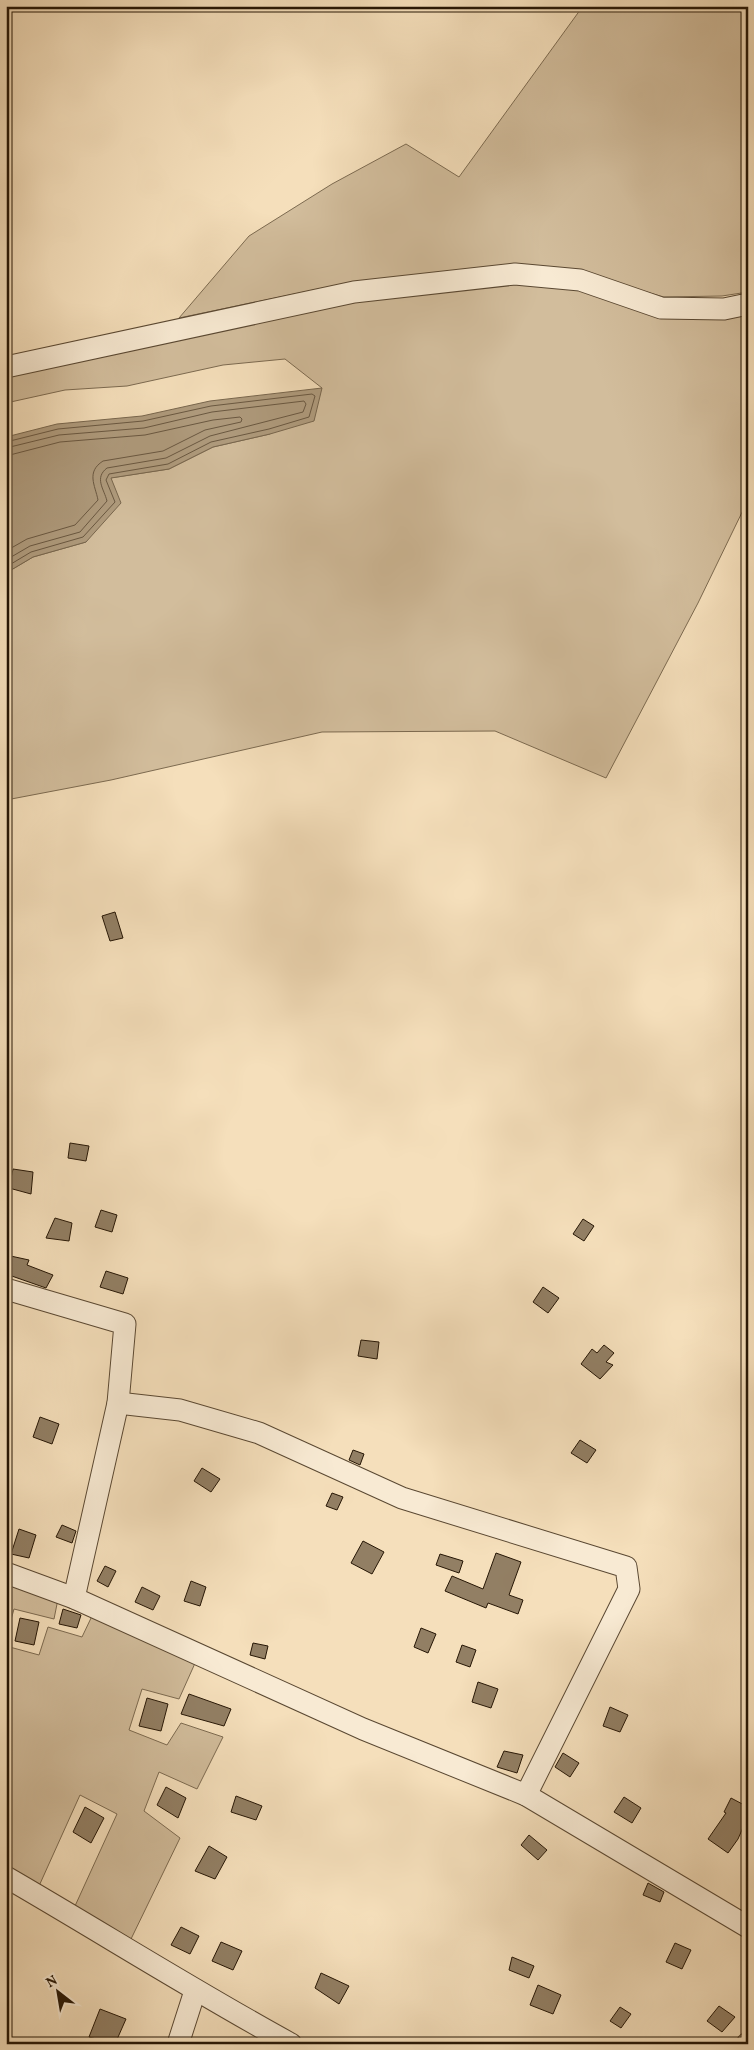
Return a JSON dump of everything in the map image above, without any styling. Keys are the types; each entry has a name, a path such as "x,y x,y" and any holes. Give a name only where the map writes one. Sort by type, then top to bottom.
{"street":[{"path":"6,367 354,292 516,274 580,280 661,308 724,309 748,304"},
{"path":"6,1289 125,1324 118,1403 74,1598"},
{"path":"118,1403 180,1410 259,1433 402,1498 626,1567 629,1589 526,1795"},
{"path":"6,1573 74,1598 363,1729 526,1795 748,1927"},
{"path":"6,1877 133,1951 195,1991 291,2044"},
{"path":"178,2044 195,1991"}],"shaded area":[{"path":"583,6 748,6 748,292 722,296 664,297 582,274 352,282 179,318 249,236 332,184 406,144 459,177"},
{"path":"516,283 579,285 748,313 748,500 698,603 606,778 495,731 322,732 111,780 6,800 6,573 33,557 86,542 110,478 169,469 213,447 270,434 322,388 285,359 223,365 127,386 65,390 6,403 6,369 356,297"},
{"path":"6,1580 58,1599 54,1619 14,1609 6,1638"},
{"path":"92,1616 196,1661 179,1699 142,1689 129,1730 167,1745 181,1723 223,1737 197,1789 159,1772 144,1811 180,1838 131,1939 75,1906 117,1814 80,1795 39,1886 6,1868 6,1646 39,1655 48,1627 82,1637"}],"water":[{"path":"322,388 314,421 270,434 213,447 169,469 111,478 121,503 86,542 33,557 6,573 6,437 57,424 142,416 210,401"}],"building":[{"path":"115,912 123,938 110,941 102,916"},
{"path":"70,1143 89,1146 86,1161 68,1158"},
{"path":"13,1169 33,1172 31,1194 9,1188"},
{"path":"101,1210 117,1215 112,1232 95,1227"},
{"path":"55,1218 72,1223 69,1241 46,1238"},
{"path":"583,1219 594,1226 584,1241 573,1234"},
{"path":"6,1255 29,1260 27,1265 53,1275 46,1288 6,1274"},
{"path":"106,1271 128,1278 123,1294 100,1287"},
{"path":"543,1287 559,1298 548,1313 533,1302"},
{"path":"361,1340 379,1342 377,1359 358,1356"},
{"path":"604,1345 614,1353 606,1362 613,1365 600,1379 581,1364 592,1349 597,1353"},
{"path":"40,1417 59,1424 52,1444 33,1437"},
{"path":"580,1440 596,1450 587,1463 571,1453"},
{"path":"353,1450 364,1454 360,1465 349,1460"},
{"path":"202,1468 220,1479 211,1492 194,1481"},
{"path":"332,1493 343,1497 337,1510 326,1506"},
{"path":"62,1525 76,1531 72,1543 56,1537"},
{"path":"19,1529 36,1535 29,1558 11,1554"},
{"path":"363,1541 384,1552 372,1574 351,1563"},
{"path":"496,1553 521,1562 509,1595 523,1600 518,1614 488,1603 486,1608 445,1591 452,1576 483,1589"},
{"path":"440,1554 463,1561 459,1573 436,1565"},
{"path":"105,1566 116,1571 108,1587 97,1581"},
{"path":"191,1581 206,1587 200,1606 184,1601"},
{"path":"142,1587 160,1596 153,1610 135,1602"},
{"path":"63,1609 81,1615 77,1628 59,1624"},
{"path":"20,1618 39,1622 34,1645 15,1641"},
{"path":"421,1628 436,1634 428,1653 414,1647"},
{"path":"253,1643 268,1646 265,1659 250,1655"},
{"path":"462,1645 476,1650 470,1667 456,1662"},
{"path":"478,1682 498,1689 491,1708 472,1702"},
{"path":"189,1694 231,1709 224,1726 181,1714"},
{"path":"147,1698 168,1704 161,1731 139,1726"},
{"path":"610,1707 628,1715 620,1732 603,1726"},
{"path":"504,1751 523,1755 517,1773 497,1767"},
{"path":"563,1753 579,1763 570,1777 555,1767"},
{"path":"166,1787 186,1798 178,1818 157,1805"},
{"path":"236,1796 262,1806 256,1820 231,1812"},
{"path":"624,1797 641,1808 632,1823 614,1812"},
{"path":"731,1798 748,1807 748,1816 738,1839 728,1853 708,1839 726,1813 724,1812"},
{"path":"85,1807 104,1818 91,1843 73,1832"},
{"path":"529,1835 547,1850 538,1860 521,1845"},
{"path":"209,1846 227,1857 215,1879 195,1871"},
{"path":"648,1883 664,1892 660,1902 643,1895"},
{"path":"181,1927 199,1936 190,1954 171,1945"},
{"path":"221,1942 242,1951 233,1970 212,1961"},
{"path":"675,1943 691,1950 682,1969 666,1962"},
{"path":"512,1957 534,1966 529,1978 509,1970"},
{"path":"321,1973 349,1986 339,2004 315,1988"},
{"path":"538,1985 561,1995 553,2014 530,2005"},
{"path":"719,2006 735,2017 722,2032 707,2021"},
{"path":"620,2007 631,2014 621,2028 610,2021"},
{"path":"100,2009 126,2019 115,2044 89,2037"}]}
